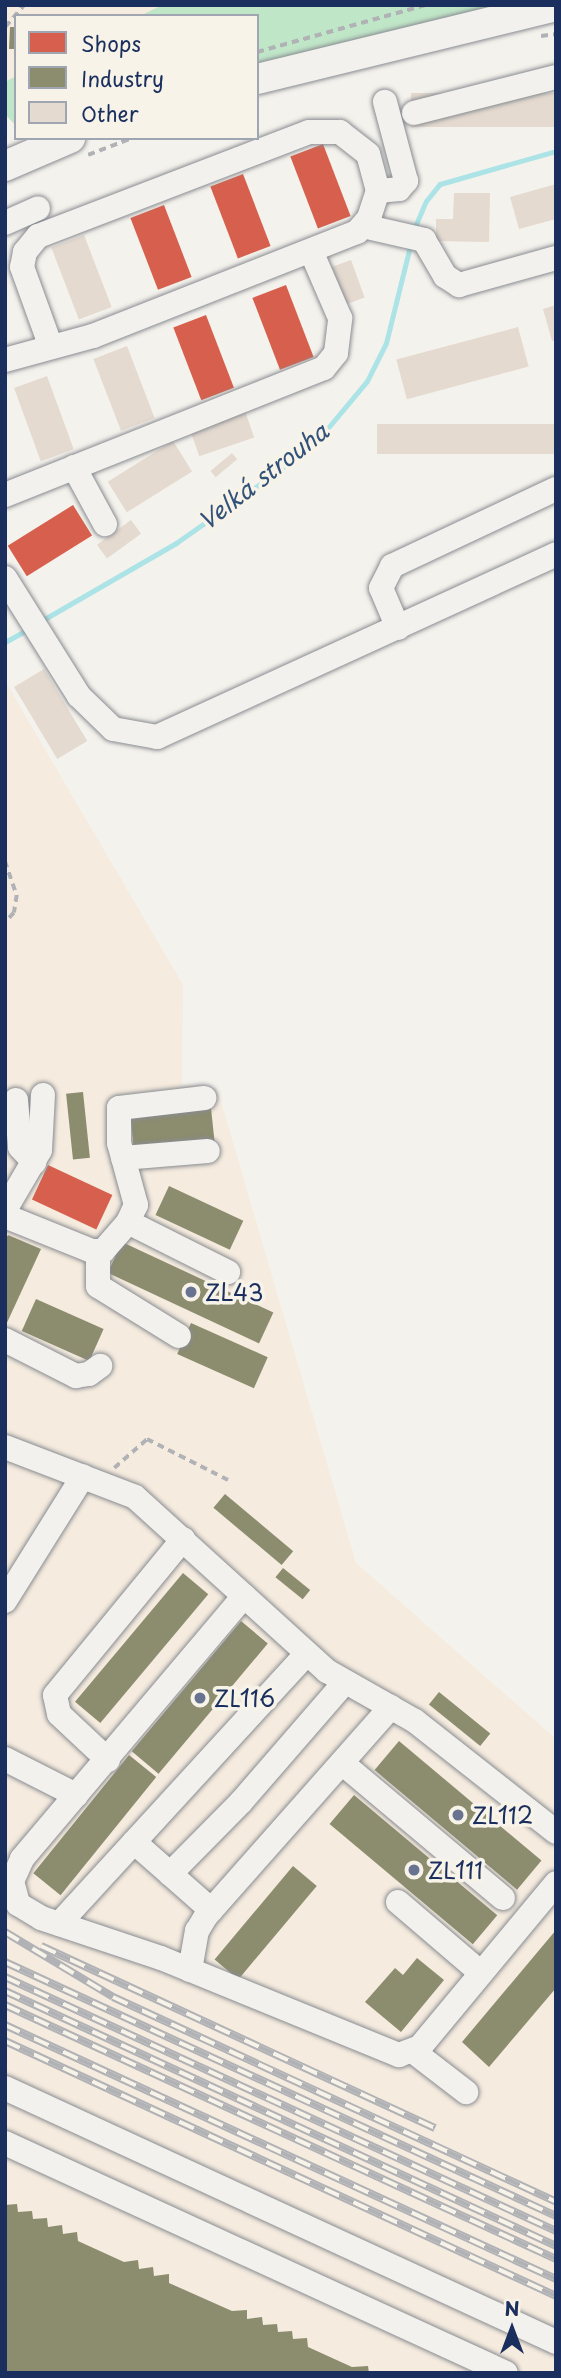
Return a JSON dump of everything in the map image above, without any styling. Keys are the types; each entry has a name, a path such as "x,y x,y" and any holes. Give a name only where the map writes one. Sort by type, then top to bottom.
{"main road":[{"path":"259,79 556,6"},
{"path":"5,166 64,140"}],"lane":[{"path":"414,113 556,77"},
{"path":"378,191 399,189 406,181 385,102"},
{"path":"51,347 22,267 28,246 43,233 315,130 340,132 361,145 374,163 378,191 363,226"},
{"path":"5,223 38,208"},
{"path":"5,360 93,336 312,251 363,226 409,236 445,276 459,285 556,258"},
{"path":"5,495 324,368 336,353 340,318 312,251"},
{"path":"74,467 105,524"},
{"path":"398,628 381,588 392,566 556,489"},
{"path":"5,578 79,695 110,727 161,737 556,554"},
{"path":"5,1210 34,1162 42,1143 43,1095"},
{"path":"179,1336 98,1286 98,1252 128,1222 136,1195 123,1158 118,1115 121,1106 204,1098"},
{"path":"16,1100 20,1147 34,1162"},
{"path":"123,1158 208,1151"},
{"path":"5,1216 98,1252"},
{"path":"128,1222 228,1272"},
{"path":"5,1340 76,1376 89,1374 100,1366"},
{"path":"5,1447 135,1497 307,1653 344,1683 415,1721 556,1832"},
{"path":"5,1601 92,1479"},
{"path":"108,1760 59,1714 55,1695 183,1539"},
{"path":"244,1596 108,1760 22,1858 12,1881 19,1904 59,1924 190,1970 390,2053 414,2052 466,2092"},
{"path":"59,1924 307,1653"},
{"path":"170,1874 227,1817 344,1683"},
{"path":"190,1970 197,1931 211,1910 391,1707"},
{"path":"5,1759 76,1795"},
{"path":"342,1763 503,1898"},
{"path":"134,1842 211,1910"},
{"path":"414,2052 556,1883"},
{"path":"398,1902 481,1973"},
{"path":"5,2088 556,2342"},
{"path":"5,2143 506,2373"}],"path":[{"path":"259,51 425,5"},
{"path":"5,861 18,895 14,913 5,923"},
{"path":"92,1479 147,1439 228,1480"}],"shaded area":[{"path":"5,5 162,5 144,14 14,14 14,77 5,82"},
{"path":"5,681 183,985 182,1085 217,1088 356,1563 556,1739 556,2373 5,2373"}],"green space":[{"path":"162,5 495,5 259,66 259,14 144,14"},
{"path":"14,77 14,124 5,114 5,82"}],"building: Shops":[{"path":"323,144 351,216 318,228 290,157"},
{"path":"243,174 271,246 238,258 210,187"},
{"path":"164,205 192,277 158,290 130,218"},
{"path":"286,285 314,357 280,370 252,298"},
{"path":"206,315 234,388 201,400 173,328"},
{"path":"73,505 92,536 27,576 8,546"},
{"path":"48,1165 112,1195 96,1229 32,1199"}],"building: Industry":[{"path":"10,27 14,27 14,49 9,49"},
{"path":"83,1092 90,1158 73,1159 66,1094"},
{"path":"211,1108 215,1145 134,1153 130,1116"},
{"path":"169,1186 243,1221 230,1250 155,1215"},
{"path":"8,1235 41,1249 5,1327 5,1240"},
{"name":"ZL43","path":"122,1242 273,1313 259,1343 108,1273"},
{"path":"36,1299 104,1329 89,1361 22,1331"},
{"path":"191,1323 268,1357 254,1388 177,1354"},
{"path":"225,1494 293,1551 282,1565 213,1508"},
{"path":"283,1568 310,1590 303,1599 275,1577"},
{"path":"183,1573 208,1594 100,1723 75,1702"},
{"name":"ZL116","path":"241,1621 268,1643 159,1774 132,1751"},
{"path":"439,1692 490,1734 480,1746 429,1704"},
{"name":"ZL112","path":"399,1741 541,1861 517,1890 375,1770"},
{"path":"129,1755 156,1777 61,1895 33,1873"},
{"name":"ZL111","path":"354,1795 497,1915 473,1944 330,1824"},
{"path":"293,1866 317,1886 238,1979 215,1959"},
{"path":"556,1930 556,1988 489,2067 462,2042"},
{"path":"417,1958 444,1980 401,2032 365,2002 395,1968 403,1975"},
{"path":"17,2204 18,2212 32,2211 33,2219 47,2218 48,2227 62,2225 63,2234 77,2232 78,2241 124,2262 138,2260 139,2269 153,2267 154,2276 169,2274 169,2283 232,2311 247,2310 247,2319 262,2317 263,2325 277,2324 278,2332 292,2331 293,2339 307,2338 308,2347 352,2367 368,2366 369,2373 5,2373 5,2205"}],"building: Other":[{"path":"411,93 556,93 556,127 411,127"},
{"path":"556,184 556,219 519,229 510,197"},
{"path":"454,193 490,193 489,242 436,241 436,219 453,219"},
{"path":"84,235 112,307 79,319 51,248"},
{"path":"351,260 365,298 346,304 332,267"},
{"path":"556,305 556,340 552,341 543,309"},
{"path":"518,327 529,367 407,399 396,360"},
{"path":"127,346 155,418 121,431 93,359"},
{"path":"47,376 74,449 41,461 14,388"},
{"path":"245,411 254,437 199,456 190,430"},
{"path":"377,424 556,424 556,454 377,454"},
{"path":"173,441 192,472 127,512 108,482"},
{"path":"232,453 237,459 216,477 211,471"},
{"path":"131,520 141,534 107,558 97,545"},
{"path":"44,669 87,741 57,759 14,687"}],"waterway":[{"name":"Velká strouha","path":"414,229 426,201 440,184 556,151"},
{"name":"Velká strouha","path":"41,621 176,543 277,472 327,429 367,381 386,343 411,242"},
{"name":"Velká strouha","path":"5,642 30,628"}],"railway":[{"path":"5,1932 113,1997 556,2202"},
{"path":"41,1946 435,2128"},
{"path":"5,1962 556,2216"},
{"path":"5,1977 556,2231"},
{"path":"5,1991 556,2246"},
{"path":"5,2005 556,2259"},
{"path":"5,2025 556,2279"},
{"path":"5,2041 556,2296"}],"place":[{"name":"ZL43","path":"191,1292"},
{"name":"ZL116","path":"200,1698"},
{"name":"ZL112","path":"458,1815"},
{"name":"ZL111","path":"414,1870"}]}
